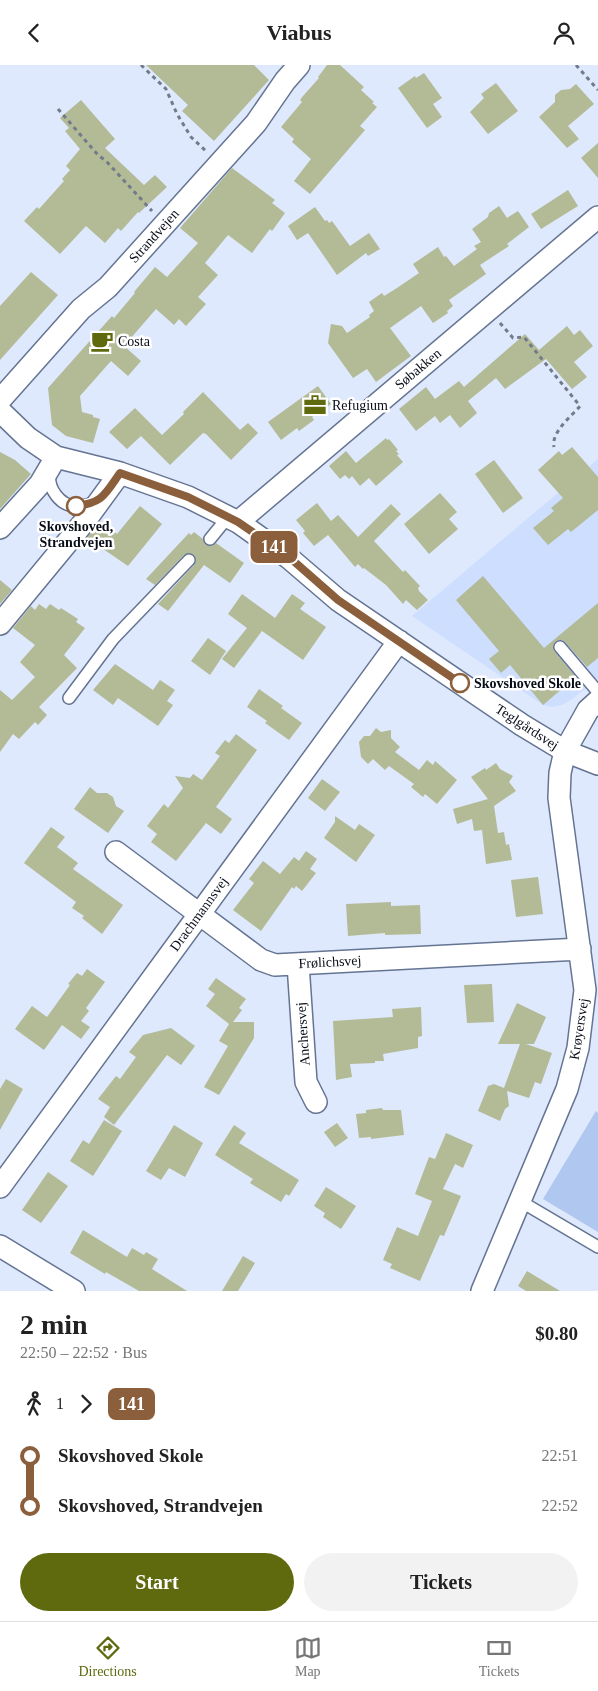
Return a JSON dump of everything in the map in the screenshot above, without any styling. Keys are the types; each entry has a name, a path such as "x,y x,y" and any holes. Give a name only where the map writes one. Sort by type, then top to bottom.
{"street":[{"name":"Strandvejen","path":"0,400 81,309 108,287 256,123 285,81 299,65"},
{"name":"Søbakken","path":"233,519 488,310 598,217"},
{"name":"Teglgårdsvej","path":"0,411 54,461 120,473 188,497 233,519 289,557 338,600 522,725 565,751 598,764"},
{"path":"0,528 40,484 54,461"},
{"path":"0,624 85,521 120,473"},
{"name":"Drachmannsvej","path":"0,1187 399,641"},
{"name":"Krøyersvej","path":"482,1291 567,1089 592,991 580,949 559,798 560,773 565,751 588,710 598,701"},
{"name":"Frølichsvej","path":"116,852 261,960 275,965 580,949"},
{"name":"Anchersvej","path":"298,964 306,1082 316,1103"},
{"path":"0,1247 74,1291"}],"lane":[{"path":"54,461 49,477 50,485 60,500 66,504 76,506 90,504 102,498"},
{"path":"210,539 233,519"},
{"path":"69,698 113,639 189,560"},
{"path":"560,647 598,692"},
{"path":"520,1201 598,1247"}],"path":[{"path":"142,65 166,89 177,115 191,137 220,163"},
{"path":"576,65 598,90"},
{"path":"58,109 98,155 165,223"},
{"path":"488,310 513,338 524,337 580,406 552,441 554,447"}],"shaded area":[{"name":"Skovshoved Skole","path":"598,459 598,679 571,700 562,705 551,707 543,705 412,616"},
{"path":"596,1111 598,1113 598,1232 543,1199"}],"building":[{"path":"146,65 254,65 269,80 214,141 182,111 188,105"},
{"path":"327,65 340,65 364,87 361,90 377,107 360,126 365,130 310,194 294,181 311,159 292,142 294,139 281,127 302,102 300,100 319,78"},
{"path":"424,73 442,98 433,104 442,117 427,128 398,88 415,76 416,78"},
{"path":"496,83 518,111 488,134 470,112 484,98 481,94"},
{"path":"576,84 594,104 568,126 579,139 567,148 539,117 555,102 555,95 561,90 570,89"},
{"path":"81,100 115,139 105,148 144,185 155,175 167,187 138,212 121,231 118,228 105,243 86,226 60,254 24,221 37,207 39,209 64,181 62,179 70,170 66,166 80,149 65,131 69,128 60,118"},
{"path":"598,143 598,178 581,158"},
{"path":"232,168 275,200 272,203 285,213 252,253 228,235 205,263 218,275 198,297 206,304 186,326 179,319 174,325 156,309 124,346 141,361 128,376 111,361 80,396 82,412 100,419 93,443 66,436 52,425 48,388 112,316 114,318 155,267 167,277 198,243 180,228"},
{"path":"568,190 578,206 541,229 531,214"},
{"path":"499,206 507,218 518,211 529,227 507,244 509,246 480,265 486,274 449,300 453,306 447,311 448,313 433,323 421,306 390,328 411,356 376,382 367,369 353,378 328,343 331,324 342,326 347,333 370,317 369,315 374,311 369,302 382,293 384,296 419,273 413,264 438,247 444,257 446,256 454,266 477,249 474,246 481,242 472,229"},
{"path":"315,207 325,221 327,220 329,223 332,221 350,246 369,233 380,249 368,256 366,253 337,275 308,233 297,240 288,226"},
{"path":"31,272 58,295 0,360 0,306"},
{"path":"567,326 574,335 580,330 593,346 574,362 587,377 572,389 546,359 505,389 496,378 468,401 477,413 460,428 450,415 440,423 435,416 416,431 399,409 426,387 435,399 459,381 464,387 525,334 539,350"},
{"path":"318,386 331,404 312,417 314,420 299,431 297,428 281,440 268,422"},
{"path":"203,392 240,430 248,423 258,433 231,460 203,433 170,465 141,436 127,449 109,432 135,408 162,435"},
{"path":"386,438 398,450 396,451 399,454 397,455 403,462 376,486 369,478 360,486 352,476 349,479 345,475 340,479 329,466 346,451 356,463"},
{"path":"572,447 598,477 598,510 571,532 568,529 548,545 533,528 554,511 551,508 563,498 538,470 559,451 562,455"},
{"path":"0,452 15,460 31,474 0,509"},
{"path":"494,460 523,498 503,513 475,474"},
{"path":"440,493 457,512 449,519 458,529 429,554 404,524"},
{"path":"317,503 331,521 338,515 358,537 391,504 401,514 374,541 403,572 405,570 420,586 418,588 419,591 428,600 417,610 406,600 403,604 386,585 364,568 358,564 355,567 328,535 314,546 303,533 305,531 296,520"},
{"path":"140,506 162,524 128,566 87,538 100,521 117,534"},
{"path":"194,532 203,539 206,545 212,546 216,543 244,563 230,583 204,565 168,611 158,604 194,565 196,561 194,555 190,553 184,555 155,585 146,579 189,533 191,535"},
{"path":"483,576 544,648 598,603 598,658 587,667 565,642 562,640 556,641 553,645 554,651 576,677 543,705 510,665 501,673 489,659 499,651 456,600"},
{"path":"0,580 12,590 0,604"},
{"path":"242,594 275,618 292,594 305,603 300,609 326,627 303,660 262,631 234,668 222,659 247,628 228,614"},
{"path":"39,604 46,609 50,604 59,610 61,608 78,619 76,622 85,628 64,655 77,668 39,707 47,715 38,725 35,722 19,739 13,734 0,752 0,690 12,700 35,677 20,662 35,645 13,628 31,606 35,610"},
{"path":"208,638 226,651 210,675 191,661"},
{"path":"115,664 153,690 160,680 175,690 167,701 173,705 158,726 118,698 113,705 93,690"},
{"path":"259,689 283,706 281,708 302,723 289,740 247,707"},
{"path":"376,728 381,732 391,730 391,738 400,747 395,752 419,770 427,760 433,765 435,761 457,780 437,804 425,794 423,797 411,787 414,784 389,766 385,770 373,759 368,764 361,757 359,742 364,736 370,736"},
{"path":"236,734 257,750 216,807 232,819 221,834 206,823 176,861 151,842 157,834 147,826 164,804 168,808 183,788 175,776 190,778 193,774 202,780 220,756 215,753 225,740 229,743"},
{"path":"496,763 500,769 513,776 509,782 516,791 494,806 498,833 504,832 506,845 509,844 512,860 486,864 482,830 474,831 472,819 457,824 453,809 488,799 471,777"},
{"path":"322,779 340,792 325,811 308,798"},
{"path":"90,787 97,793 107,793 113,797 116,806 124,811 108,833 74,809"},
{"path":"335,816 355,830 359,824 375,835 356,862 324,838 335,822"},
{"path":"51,827 65,837 57,847 78,863 73,869 123,905 102,934 82,918 84,916 72,908 76,902 24,863"},
{"path":"306,851 317,859 310,869 316,873 302,891 296,886 294,889 292,887 261,931 233,910 254,883 249,879 263,861 280,874 294,857 299,861"},
{"path":"538,877 543,914 516,917 511,880"},
{"path":"391,902 391,906 420,905 421,934 385,935 385,933 348,936 346,904"},
{"path":"87,969 105,982 86,1008 89,1011 81,1021 90,1027 81,1039 62,1025 44,1050 15,1029 32,1006 47,1017 77,973 82,976"},
{"path":"216,978 246,999 239,1008 242,1010 233,1022 254,1022 254,1038 219,1095 204,1087 228,1046 219,1041 229,1024 206,1006 215,994 208,989"},
{"path":"492,984 494,1022 467,1023 464,985"},
{"path":"517,1003 546,1017 534,1044 526,1044 552,1053 541,1084 535,1082 529,1098 507,1091 509,1106 505,1109 500,1121 478,1111 488,1086 494,1084 504,1088 520,1044 498,1044"},
{"path":"421,1007 422,1036 418,1037 418,1048 383,1054 384,1061 350,1064 352,1077 336,1080 333,1021 393,1017 392,1009"},
{"path":"171,1028 195,1046 181,1065 167,1055 114,1125 104,1117 110,1107 98,1099 116,1076 120,1079 136,1057 129,1052 143,1035"},
{"path":"6,1079 23,1089 0,1130 0,1089"},
{"path":"382,1108 383,1110 401,1110 404,1135 371,1139 371,1137 359,1138 356,1114 366,1113 366,1110"},
{"path":"104,1120 122,1131 93,1176 70,1161 83,1140 89,1144"},
{"path":"337,1123 348,1138 335,1147 324,1132"},
{"path":"174,1125 203,1143 185,1177 169,1168 161,1180 146,1171"},
{"path":"234,1125 246,1133 239,1143 299,1180 289,1196 286,1194 281,1202 250,1183 253,1179 215,1155"},
{"path":"446,1133 473,1145 463,1168 455,1164 443,1189 461,1196 444,1236 440,1235 420,1281 390,1268 392,1264 383,1260 397,1227 418,1236 432,1201 415,1194 429,1157 435,1159"},
{"path":"48,1172 68,1186 41,1223 22,1210"},
{"path":"326,1187 356,1206 341,1229 323,1217 325,1213 314,1206"},
{"path":"83,1230 127,1257 132,1248 144,1255 146,1252 158,1259 152,1269 187,1291 139,1291 106,1272 105,1274 70,1253"},
{"path":"243,1256 255,1263 238,1291 222,1291"},
{"path":"527,1271 560,1291 526,1291 518,1286"}],"bus line":[{"name":"141","path":"76,506 90,504 102,498 120,473 188,497 238,522 289,557 338,600 460,683"}],"place":[{"name":"Costa","path":"102,341"},
{"name":"Refugium","path":"315,405"},
{"name":"Skovshoved, Strandvejen","path":"76,506"},
{"name":"Skovshoved Skole","path":"460,683"}]}
